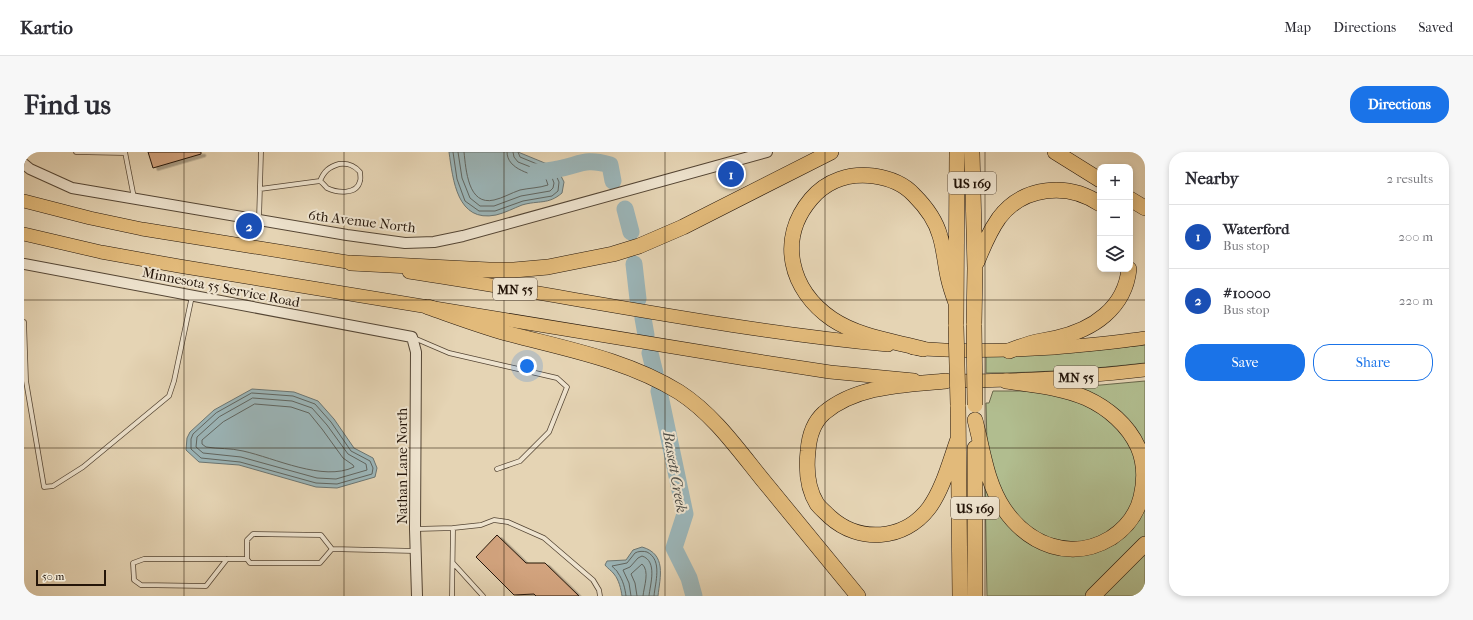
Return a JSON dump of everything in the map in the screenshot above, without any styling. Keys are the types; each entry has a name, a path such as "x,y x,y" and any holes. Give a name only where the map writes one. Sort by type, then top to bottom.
{"highway":[{"path":"351,263 514,270 548,267 613,254 639,246 683,227 830,152"},
{"name":"US 169","path":"957,152 956,326 960,596"},
{"name":"US 169","path":"972,152 975,268 975,596"},
{"path":"1055,152 1097,178"},
{"path":"924,349 873,337 851,329 832,318 814,302 796,275 791,249 794,227 802,210 824,186 846,177 877,177 902,185 920,202 940,234 948,278 956,303"},
{"path":"975,268 986,240 998,219 1010,206 1022,198 1038,192 1066,190 1083,195 1097,202"},
{"path":"1132,200 1145,208"},
{"name":"MN 55","path":"24,202 142,229 765,330 861,343 924,349 1009,351 1080,346 1145,338"},
{"name":"MN 55","path":"24,234 101,252 172,265 830,372 913,380 1006,381 1111,374 1145,370"},
{"path":"1009,351 1040,341 1069,335 1101,320 1112,309 1121,296 1128,272"},
{"path":"428,307 498,331 590,354 647,376 687,398 727,435 858,596"},
{"path":"946,381 890,387 862,393 831,408 818,420 811,434 808,451 807,476 818,504 836,522 854,532 878,535 888,534 899,531 907,526 923,515 929,508 940,488 958,438"},
{"path":"975,413 986,471 998,498 1016,524 1031,537 1057,548 1082,549 1107,540 1120,531 1130,521 1138,506 1143,491 1144,467 1136,442 1121,422 1101,406 1064,390 1006,381"},
{"path":"1093,596 1145,544"}],"street":[{"name":"6th Avenue North","path":"24,164 30,169 72,188 405,243 434,242 463,236 737,158 761,153"},
{"name":"Minnesota 55 Service Road","path":"24,264 412,337"},
{"name":"Nathan Lane North","path":"412,337 416,352 415,551 418,596"}],"lane":[{"path":"76,152 125,153 134,198"},
{"path":"259,220 261,152"},
{"path":"339,164 355,166 360,172 360,182 355,189 346,192 334,191 326,187 320,181 323,174 330,167 339,164"},
{"path":"260,189 320,181"},
{"path":"24,322 26,381 44,487 53,486 83,467 169,396 174,381 192,295"},
{"path":"412,337 449,353 558,378 567,387 549,432 520,461 497,469"},
{"path":"415,529 453,528 480,525 494,520 508,522 544,538 593,580 599,590 600,596"},
{"path":"452,596 453,528"},
{"path":"252,534 321,535 332,549 320,563 250,563 247,559 247,540 252,534"},
{"path":"332,549 415,551"},
{"path":"227,559 206,586 141,585 134,580 133,563 144,559 227,559 247,559"},
{"path":"452,563 483,596"}],"green space":[{"path":"1145,345 1145,363 1066,370 986,373 986,356 1087,351"},
{"path":"1145,381 1145,449 1079,387"},
{"path":"993,391 1025,391 1069,396 1110,418 1135,451 1138,494 1117,529 1077,545 1038,535 1003,500 987,445 986,403 989,403"},
{"path":"985,481 1006,518 1080,554 1145,504 1145,539 1088,596 987,596"},
{"path":"1145,551 1145,596 1100,596"}],"water":[{"path":"449,152 518,152 557,168 564,182 562,193 548,201 522,205 496,215 483,216 473,212 465,206 459,197 455,186"},
{"path":"252,389 294,392 318,401 334,419 354,448 373,458 377,468 375,477 337,488 316,487 239,465 199,462 186,450 187,438 190,432 214,410"},
{"path":"642,547 650,550 659,561 660,574 658,596 622,596 617,579 605,565 607,561 626,560 633,550"}],"building":[{"path":"148,152 201,152 201,154 153,168"},
{"path":"497,535 526,563 545,563 579,596 536,596 534,594 514,595 476,557"}],"waterway":[{"name":"Bassett Creek","path":"536,172 555,170 584,162 595,162 610,165 613,181"},
{"name":"Bassett Creek","path":"625,209 631,232"},
{"name":"Bassett Creek","path":"634,264 638,299"},
{"name":"Bassett Creek","path":"643,318 646,335"},
{"name":"Bassett Creek","path":"650,353 655,373"},
{"name":"Bassett Creek","path":"659,391 685,514 674,548 689,578 694,596"}],"place":[{"name":"Waterford","path":"731,174"},
{"name":"#10000","path":"249,226"}]}
